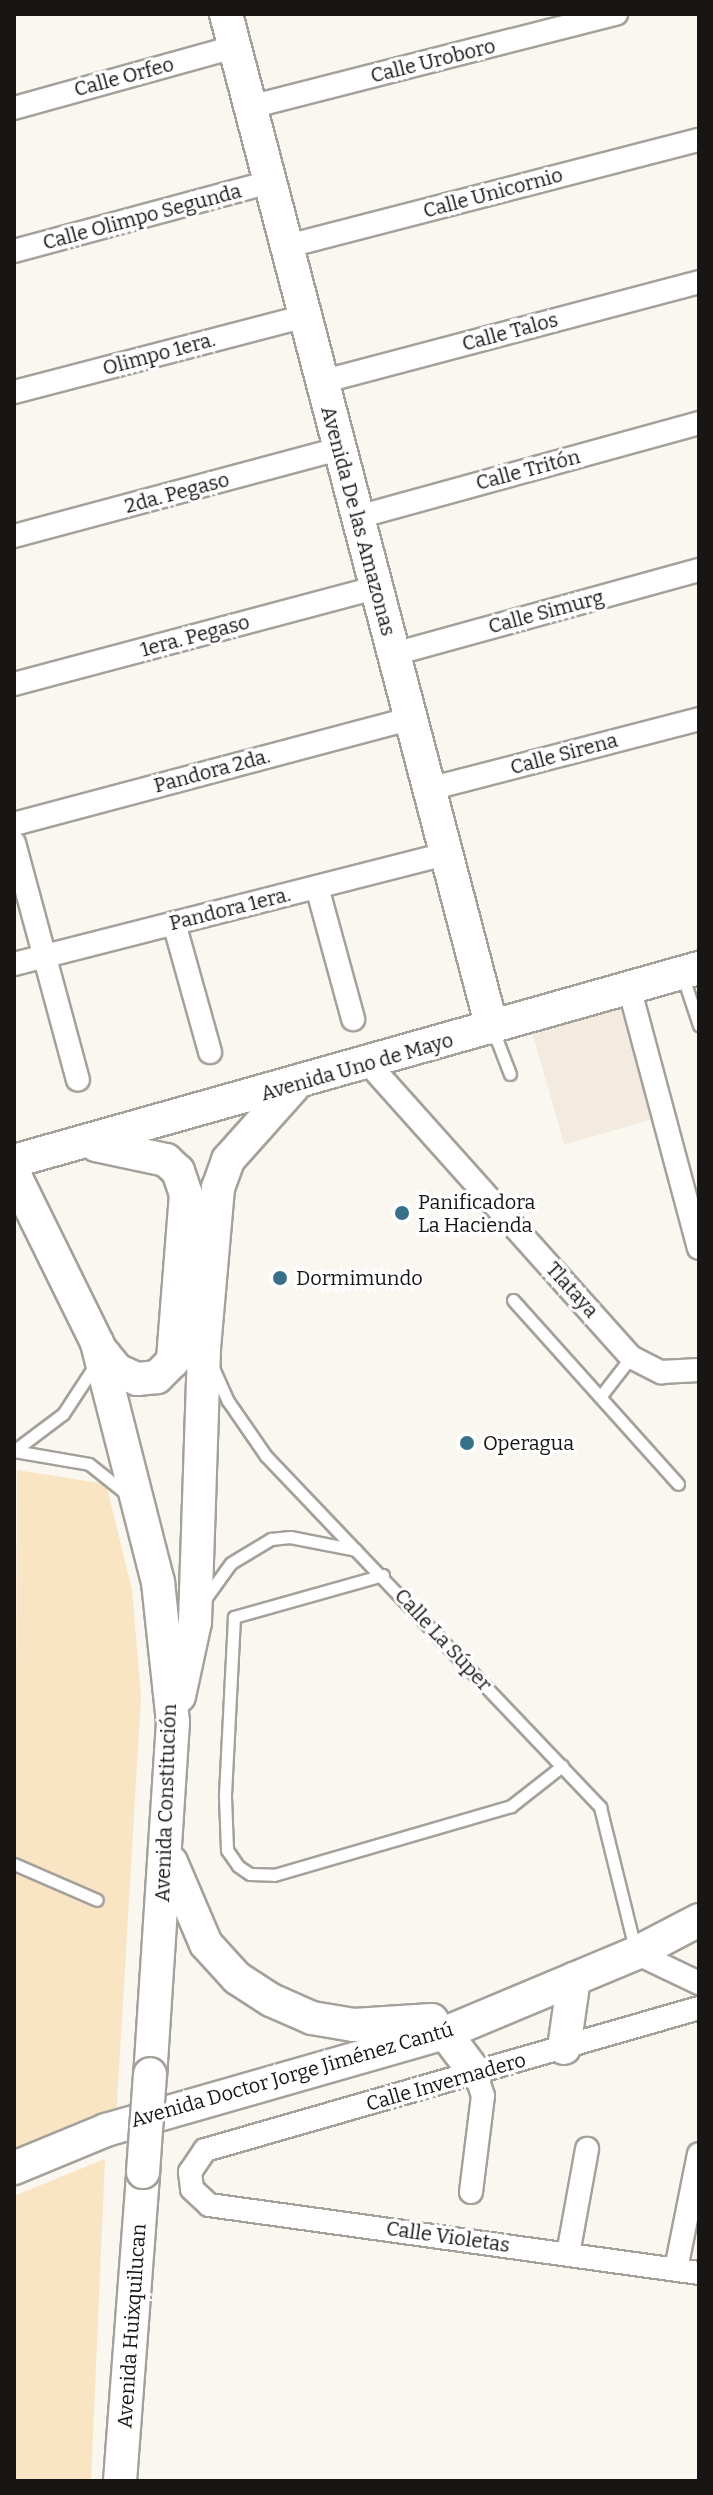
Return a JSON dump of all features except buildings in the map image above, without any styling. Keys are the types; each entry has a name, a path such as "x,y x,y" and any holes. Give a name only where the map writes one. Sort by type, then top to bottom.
{"main road":[{"name":"Avenida De las Amazonas","path":"226,14 492,1028"},
{"name":"Avenida Uno de Mayo","path":"14,1161 295,1086 690,970"},
{"path":"173,1722 195,1622 204,1348 218,1188 228,1160 295,1086"},
{"path":"85,1143 159,1156 178,1171 186,1194 173,1361 157,1377 137,1379 117,1370 99,1349"},
{"name":"Avenida Constitución","path":"14,1174 52,1243 99,1349 143,1509 158,1582 173,1722 143,2172"},
{"path":"167,1847 184,1901 206,1944 237,1978 271,2000 312,2018 354,2025 395,2025 498,2010"},
{"name":"Avenida Doctor Jorge Jiménez Cantú","path":"14,2168 106,2130 445,2033 636,1953 699,1920"},
{"path":"564,2048 574,1979"},
{"path":"445,2033 476,2074"},
{"name":"Avenida Huixquilucan","path":"120,2481 143,2172"}],"street":[{"name":"Calle Uroboro","path":"250,107 616,14"},
{"name":"Calle Orfeo","path":"14,108 234,47"},
{"name":"Calle Unicornio","path":"288,246 699,140"},
{"name":"Calle Olimpo Segunda","path":"14,251 269,182"},
{"name":"Calle Talos","path":"321,382 699,282"},
{"name":"Olimpo 1era.","path":"14,392 305,316"},
{"name":"Calle Tritón","path":"358,517 699,423"},
{"name":"2da. Pegaso","path":"14,536 339,449"},
{"name":"Calle Simurg","path":"394,654 699,570"},
{"name":"1era. Pegaso","path":"14,684 376,588"},
{"name":"Pandora 2da.","path":"14,824 411,718"},
{"name":"Calle Sirena","path":"429,789 699,719"},
{"path":"14,843 78,1080"},
{"name":"Pandora 1era.","path":"14,964 446,854"},
{"path":"317,887 353,1019"},
{"path":"174,923 210,1052"},
{"path":"629,987 699,1248"},
{"name":"Tlataya","path":"368,1063 631,1357 661,1372 699,1370"},
{"path":"636,1953 699,1983"},
{"name":"Calle Invernadero","path":"198,2199 190,2172 195,2158 205,2150 699,2008"},
{"path":"471,2192 483,2096 476,2074"},
{"path":"568,2254 587,2149"},
{"path":"676,2269 699,2154"},
{"name":"Calle Violetas","path":"198,2199 209,2205 699,2273"}],"lane":[{"path":"690,970 699,1025"},
{"path":"492,1028 510,1074"},
{"path":"513,1300 678,1484"},
{"name":"Calle La Súper","path":"204,1348 246,1431 600,1807 636,1953"},
{"path":"14,1450 63,1414 99,1349"},
{"path":"600,1397 631,1357"},
{"path":"14,1450 89,1464 143,1509"},
{"path":"195,1622 219,1574 250,1548 271,1539 290,1537 360,1551"},
{"path":"383,1575 234,1617 225,1797 227,1850 238,1866 250,1874 274,1875 511,1806 562,1766"},
{"path":"14,1864 97,1900"}],"shaded area":[{"path":"619,1005 652,1119 564,1144 532,1030"},
{"path":"17,1470 106,1484 132,1590 141,1696 116,2120 14,2156"},
{"path":"105,2159 91,2481 14,2481 14,2196"}],"place":[{"name":"Panificadora La Hacienda","path":"402,1213"},
{"name":"Dormimundo","path":"280,1278"},
{"name":"Operagua","path":"467,1443"}]}
